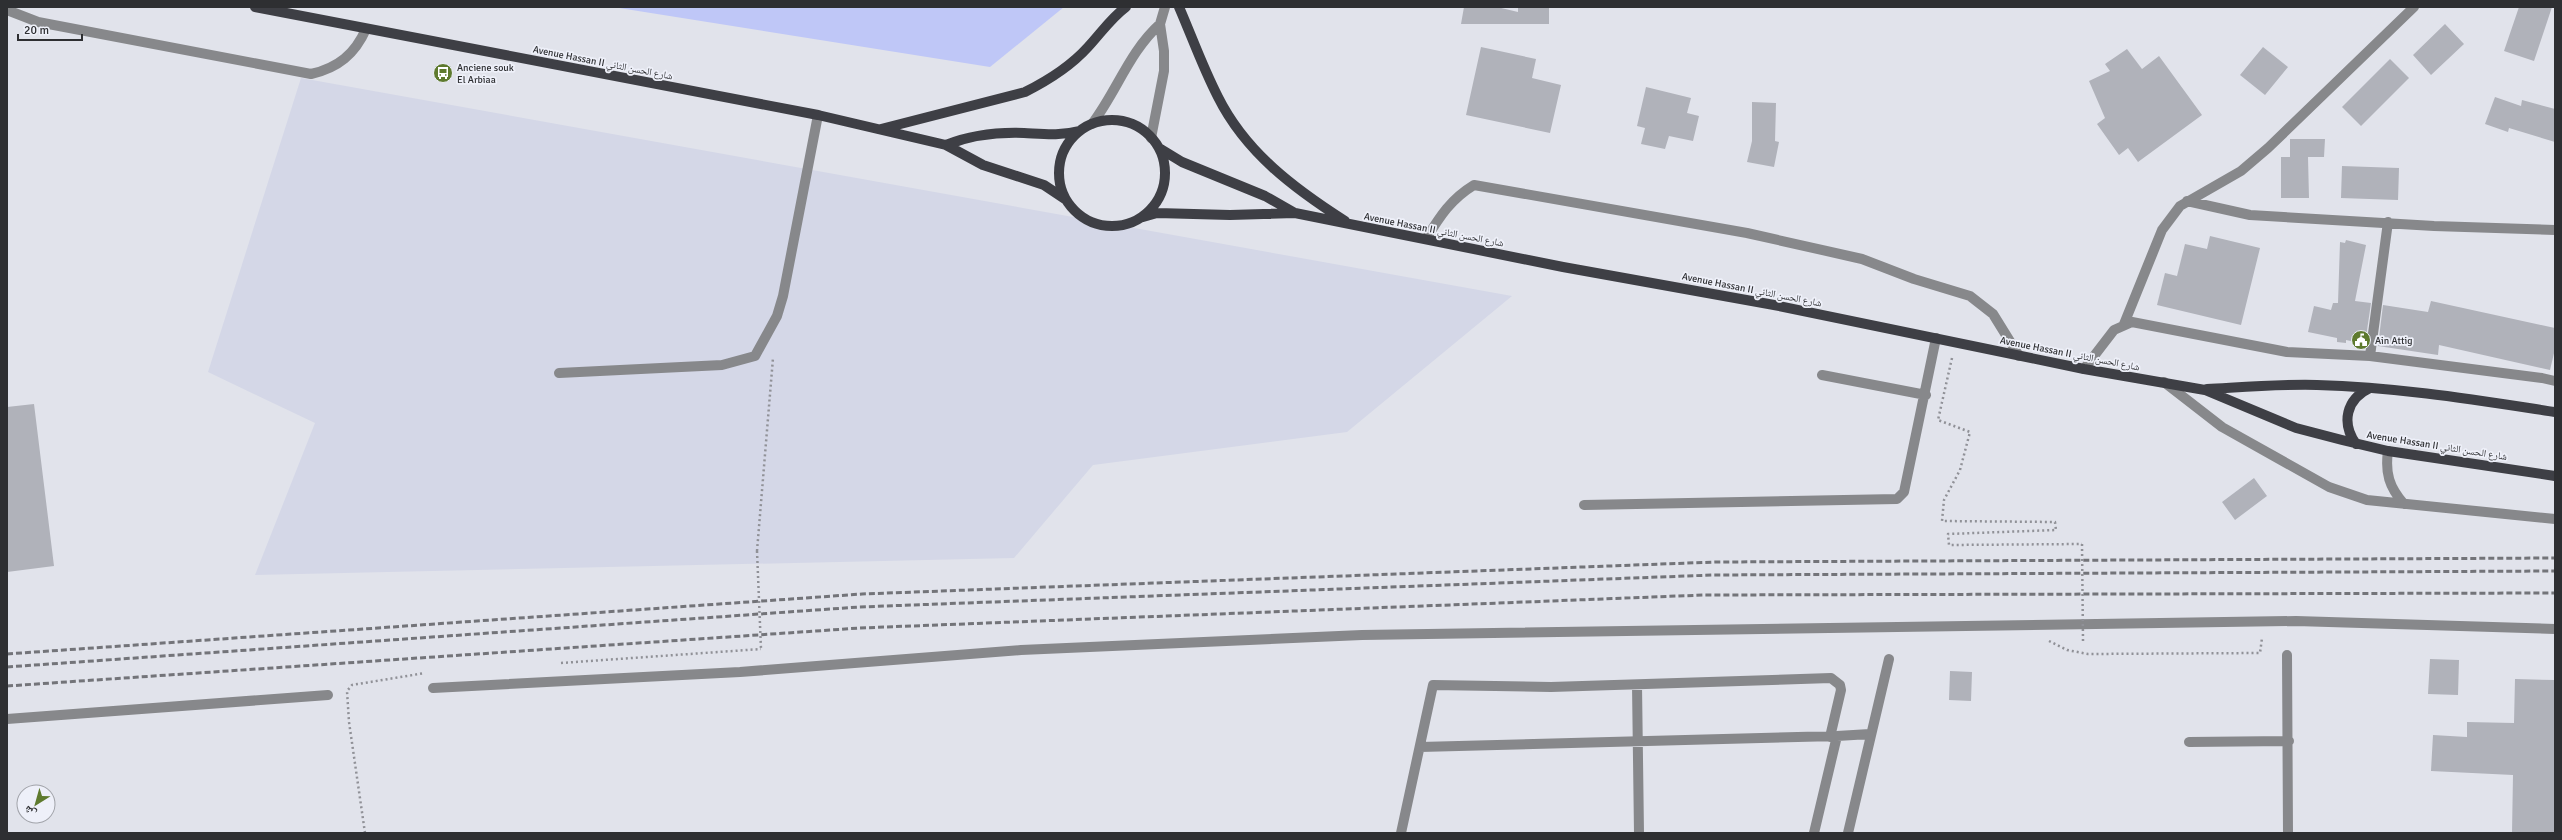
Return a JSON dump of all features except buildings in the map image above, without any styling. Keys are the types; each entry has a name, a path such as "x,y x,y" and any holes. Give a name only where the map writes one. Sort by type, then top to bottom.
{"main road":[{"name":"Avenue Hassan II شارع الحسن الثاني","path":"255,7 818,115 946,145 983,165 1044,185 1065,199"},
{"path":"880,130 1025,92 1041,84 1073,62 1110,21 1126,7"},
{"path":"1179,7 1218,97 1243,136 1268,163 1298,190 1350,225"},
{"path":"946,145 971,136 989,134 1055,135 1081,130 1092,124 1105,121 1130,123 1151,138 1159,148 1164,160 1164,186 1159,198 1143,217 1119,226 1094,223 1073,209 1065,199 1060,187 1060,161 1065,149 1081,130"},
{"name":"Avenue Hassan II شارع الحسن الثاني","path":"1159,148 1182,162 1265,196 1295,214"},
{"name":"Avenue Hassan II شارع الحسن الثاني","path":"1143,217 1157,213 1230,215 1295,214 1774,305 2084,369 2205,390 2296,428 2356,444 2388,451 2555,476"},
{"name":"Avenue Hassan II شارع الحسن الثاني","path":"2205,390 2279,385 2370,388 2555,412"},
{"path":"2356,444 2347,428 2348,410 2356,396 2370,388"}],"street":[{"path":"1151,138 1164,71 1164,51 1160,24 1165,7"},
{"path":"2124,324 2162,230 2168,219 2187,202 2222,184 2263,153 2414,7"},
{"path":"7,10 38,22 311,74 334,66 345,60 361,40 366,29"},
{"path":"1092,124 1106,105 1134,52 1144,38 1160,24"},
{"path":"559,373 722,365 755,356 777,316 783,296 818,115"},
{"path":"1426,240 1443,210 1457,196 1474,185 1747,233 1862,259 1970,296 1992,314 2019,356"},
{"path":"2187,202 2250,215 2388,222 2434,226 2555,230"},
{"path":"2370,356 2388,222"},
{"path":"2084,369 2114,330 2124,324 2140,323 2287,352 2370,356 2542,378 2555,381"},
{"path":"1584,505 1897,499 1904,492 1926,394 1936,338"},
{"path":"1822,375 1926,394"},
{"path":"2164,382 2222,427 2329,487 2367,500 2555,519"},
{"path":"2388,451 2386,465 2388,479 2394,492 2404,504"},
{"path":"433,688 740,672 1021,650 1362,635 2296,621 2555,630"},
{"path":"2287,655 2289,741 2288,833"},
{"path":"1848,833 1870,734 1889,659"},
{"path":"1401,833 1433,685 1551,687 1831,678 1840,685 1841,690 1834,737 1814,833"},
{"path":"1637,685 1639,833"},
{"path":"7,719 328,695"},
{"path":"1420,747 1834,737 1870,734"},
{"path":"2189,742 2289,741"}],"path":[{"path":"1955,342 1938,420 1970,432 1960,470 1944,500 1942,521 2055,522 2056,530 1948,534 1949,545 2082,544 2084,641 2091,641"},
{"path":"554,664 761,649 757,551 773,360"},
{"path":"2099,653 2260,653 2262,636 2254,636"},
{"path":"365,833 346,694 352,685 427,673"}],"shaded area":[{"path":"613,7 1064,7 990,67"},
{"path":"301,78 1512,296 1347,432 1093,465 1014,558 255,575 315,423 208,372"}],"railway":[{"path":"7,654 862,594 1716,562 2555,558"},
{"path":"7,667 859,607 1713,575 2555,571"},
{"path":"7,686 860,628 1704,595 2555,593"}],"place":[{"name":"Anciene souk El Arbiaa","path":"443,73"},
{"name":"Ain Attig","path":"2361,340"}]}
